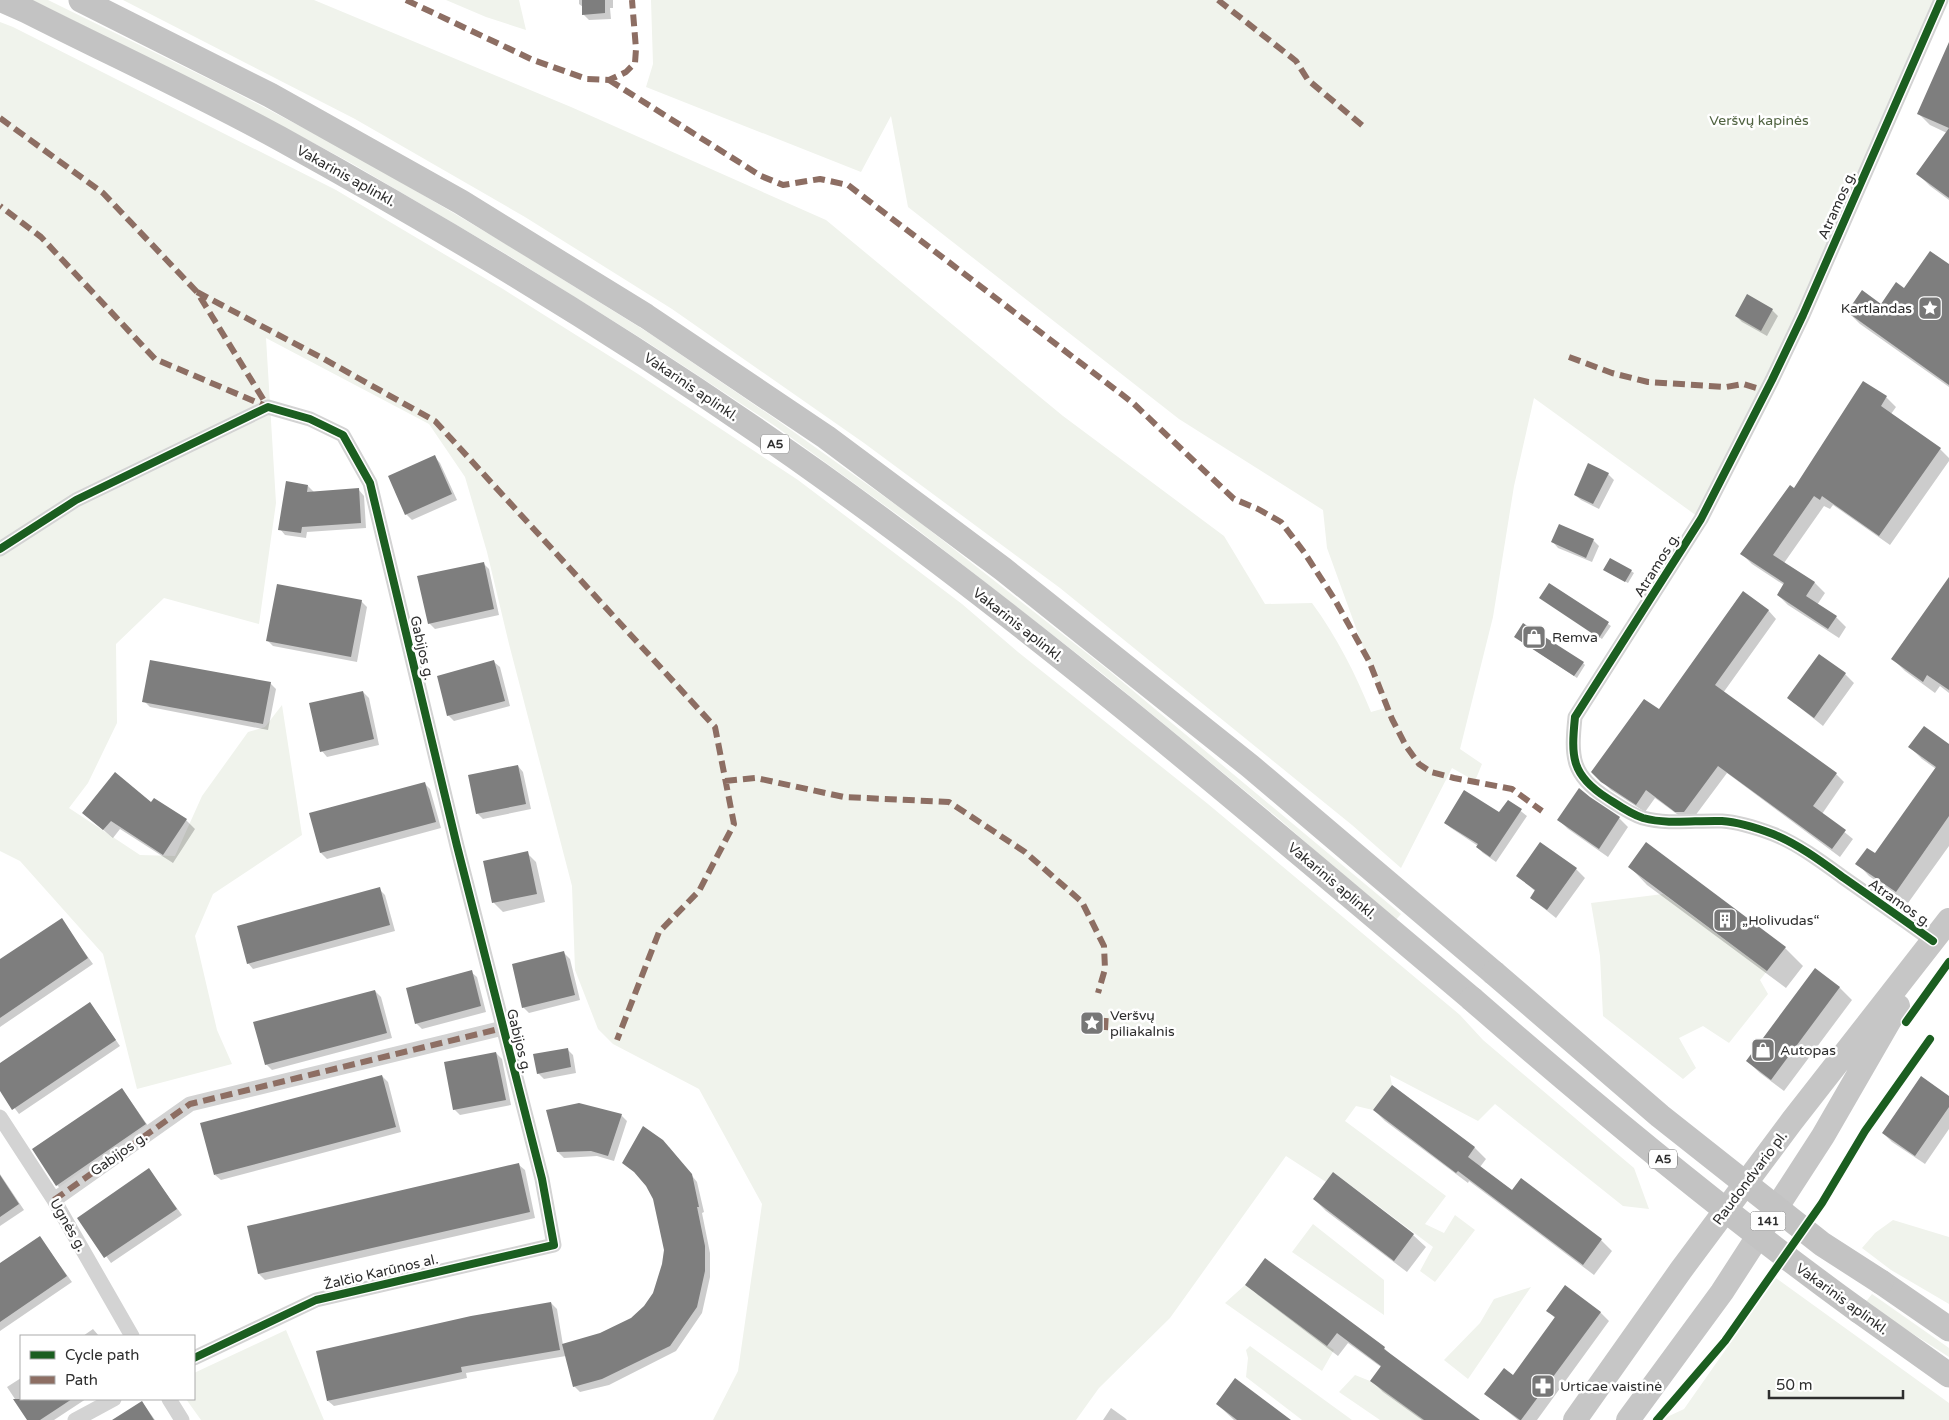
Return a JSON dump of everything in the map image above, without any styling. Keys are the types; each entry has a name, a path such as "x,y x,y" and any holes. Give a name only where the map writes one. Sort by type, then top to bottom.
{"highway":[{"name":"Vakarinis aplinkl.","path":"2,0 274,136 460,240 640,353 802,462 990,601 1233,798 1472,999 1579,1092 1793,1264 1949,1375"},
{"name":"A5","path":"80,0 270,95 461,202 646,316 826,437 1003,569 1250,766 1660,1116 1822,1244 1949,1329"}],"main road":[{"name":"Raudondvario pl.","path":"1575,1420 1681,1270 1792,1121 1949,920"},
{"name":"Raudondvario pl.","path":"1628,1420 1722,1292 1818,1144 1933,941"}],"street":[{"name":"Atramos g.","path":"1933,941 1813,856 1775,835 1746,825 1723,821 1674,823 1643,818 1631,813 1589,785 1579,774 1574,758 1572,741 1575,717 1701,519 1772,380 1941,0"},
{"name":"Gabijos g.","path":"0,549 76,500 268,407 310,418 343,435 370,483 457,846 542,1179 554,1245"},
{"name":"Gabijos g.","path":"54,1200 190,1104 503,1028"},
{"name":"Ugnės g.","path":"0,1117 54,1200 131,1335"},
{"name":"Žalčio Karūnos al.","path":"195,1358 316,1300 554,1245"},
{"path":"75,1420 112,1400"},
{"path":"170,1400 182,1420"}],"green space":[{"path":"32,0 48,0 227,88 357,156 506,244 652,335 777,420 913,517 1107,669 1401,914 1395,921 1278,818 1103,674 909,523 775,426 647,342 501,251 351,163 227,97"},
{"name":"Veršvų kapinės","path":"123,0 314,0 571,107 826,220 1063,416 1224,536 1265,604 1312,603 1330,629 1345,656 1371,712 1385,708 1327,548 1323,510 1179,419 908,207 891,116 861,172 646,87 653,64 651,0 1941,0 1701,519 1534,398 1514,486 1493,617 1460,749 1482,764 1475,781 1452,768 1401,868 1352,825 1060,588 864,443 672,309 525,217 355,119"},
{"path":"446,0 519,0 526,30 486,17"},
{"path":"0,22 336,190 503,289 638,374 798,480 962,604 1018,652 1208,804 1460,1015 1483,1040 1634,1168 1649,1209 1623,1206 1495,1104 1478,1121 1390,1075 1392,1085 1373,1110 1356,1106 1345,1121 1446,1196 1425,1224 1444,1233 1455,1215 1475,1230 1435,1282 1420,1271 1433,1247 1333,1172 1326,1182 1286,1156 1170,1318 1099,1388 1076,1420 713,1420 738,1371 762,1204 699,1089 613,1044 598,1029 575,970 572,886 487,552 465,477 429,424 266,338 276,503 259,624 164,598 116,644 117,723 88,783 69,808 140,855 175,856 202,796 248,732 265,727 282,705 302,835 213,894 195,936 217,1030 232,1064 137,1089 103,954 20,861 0,851"},
{"path":"1663,894 1767,971 1760,980 1768,994 1729,1043 1703,1026 1679,1038 1696,1068 1683,1079 1603,1016 1600,956 1591,903"},
{"path":"1893,1220 1949,1237 1949,1304 1891,1270 1862,1248 1875,1233"},
{"path":"1313,1224 1384,1280 1384,1315 1292,1252"},
{"path":"1776,1278 1949,1403 1949,1420 1664,1420 1684,1409"},
{"path":"1245,1285 1334,1350 1322,1371 1225,1303"},
{"path":"1531,1287 1468,1379 1444,1360 1480,1323 1494,1299"},
{"path":"1872,1294 1949,1348 1949,1357 1865,1303"},
{"path":"286,1330 324,1420 201,1420 187,1400 195,1400 195,1373"},
{"path":"1250,1346 1352,1420 1302,1420 1246,1377 1248,1358 1246,1350"},
{"path":"1355,1375 1370,1381 1424,1420 1380,1420 1339,1392"}],"building":[{"path":"582,0 605,0 605,13 582,15"},
{"path":"1949,42 1949,128 1917,114"},
{"path":"1949,128 1949,198 1916,174"},
{"path":"1930,251 1949,264 1949,385 1847,312 1862,290 1881,304 1896,282 1904,288"},
{"path":"1747,294 1773,309 1761,331 1735,316"},
{"path":"1863,381 1887,396 1881,406 1941,448 1879,536 1822,496 1820,500 1814,496 1773,555 1815,582 1806,596 1837,616 1828,629 1777,595 1784,583 1740,554 1790,485 1794,488"},
{"path":"435,455 452,494 405,515 388,476"},
{"path":"1588,463 1609,473 1593,504 1574,495"},
{"path":"286,481 308,485 307,492 359,488 361,523 302,527 301,533 278,530"},
{"path":"1559,524 1594,539 1586,558 1551,542"},
{"path":"1610,558 1632,570 1625,582 1603,570"},
{"path":"484,562 494,609 428,624 417,576"},
{"path":"1949,577 1949,690 1927,675 1923,682 1891,659"},
{"path":"1549,583 1609,622 1599,638 1539,598"},
{"path":"277,584 362,600 351,657 266,641"},
{"path":"1743,591 1769,610 1715,685 1837,773 1813,806 1846,830 1832,849 1718,766 1684,812 1675,812 1646,790 1636,805 1601,782 1591,772 1644,699 1659,709"},
{"path":"1523,623 1584,662 1574,676 1514,637"},
{"path":"1819,654 1846,673 1814,718 1787,698"},
{"path":"150,660 271,682 263,724 142,702"},
{"path":"494,660 505,701 447,716 437,676"},
{"path":"363,691 374,739 320,752 309,703"},
{"path":"1924,726 1949,744 1949,816 1896,892 1855,864 1867,848 1875,853 1936,767 1908,747"},
{"path":"518,765 526,804 476,814 468,775"},
{"path":"115,772 151,802 154,798 187,819 163,855 111,821 103,830 82,813"},
{"path":"425,782 436,822 320,853 309,813"},
{"path":"1579,788 1620,817 1599,849 1557,820"},
{"path":"1464,790 1499,812 1508,800 1522,809 1490,857 1476,847 1478,844 1444,823"},
{"path":"1540,842 1577,868 1547,910 1530,898 1535,890 1516,876"},
{"name":"„Holivudas“","path":"1646,842 1786,947 1767,971 1628,867"},
{"path":"528,851 537,894 492,903 483,861"},
{"path":"380,887 390,925 247,964 237,926"},
{"path":"62,918 88,958 0,1018 0,959"},
{"path":"564,951 575,995 522,1008 512,964"},
{"path":"1815,968 1840,987 1771,1080 1746,1061"},
{"path":"472,970 481,1006 415,1024 406,988"},
{"path":"375,990 387,1033 265,1065 253,1022"},
{"path":"90,1002 116,1040 12,1110 0,1091 0,1063"},
{"path":"568,1048 571,1067 537,1074 533,1054"},
{"path":"496,1052 506,1100 453,1110 444,1062"},
{"path":"382,1075 396,1127 214,1175 200,1123"},
{"path":"1921,1076 1949,1096 1949,1107 1915,1156 1882,1133"},
{"path":"1392,1085 1475,1147 1468,1157 1512,1190 1521,1178 1602,1239 1583,1265 1373,1110"},
{"path":"122,1088 146,1124 56,1186 32,1149"},
{"path":"579,1103 622,1114 608,1156 591,1151 557,1152 546,1110"},
{"path":"643,1126 663,1140 692,1174 705,1246 705,1271 697,1307 670,1346 602,1379 573,1387 562,1344 600,1333 631,1318 644,1306 653,1293 662,1264 664,1250 653,1199 646,1186 634,1172 622,1163"},
{"path":"519,1163 530,1212 258,1274 247,1226"},
{"path":"149,1168 177,1209 104,1258 77,1218"},
{"path":"1333,1172 1414,1234 1394,1261 1313,1199"},
{"path":"0,1175 19,1204 0,1217"},
{"path":"40,1236 67,1276 0,1322 0,1263"},
{"path":"1265,1258 1480,1420 1424,1420 1370,1381 1381,1366 1337,1333 1327,1346 1245,1285"},
{"path":"1565,1285 1601,1312 1520,1420 1484,1394 1504,1368 1513,1375 1555,1317 1546,1311"},
{"path":"551,1302 560,1350 461,1367 462,1372 327,1401 316,1351 471,1316"},
{"path":"1235,1378 1291,1420 1237,1420 1216,1404"},
{"path":"13,1399 70,1400 40,1420 27,1420"},
{"path":"142,1401 154,1420 112,1420"}],"marked path":[{"path":"406,0 533,60 587,79 609,80 626,72 635,63 636,49 632,0"},
{"path":"1218,0 1296,61 1308,80 1363,126"},
{"path":"609,80 761,176 783,185 820,179 848,185 1133,403 1234,499 1258,509 1281,522 1304,552 1335,600 1369,661 1392,719 1406,746 1419,764 1431,772 1512,789 1542,811"},
{"path":"0,118 103,193 197,292 268,407 155,359 41,237 0,206"},
{"path":"197,292 324,359 435,421 715,727 734,824 699,891 659,932 617,1040"},
{"path":"1569,357 1612,373 1648,382 1726,387 1743,384 1766,391"},
{"path":"725,781 756,778 844,797 949,802 1025,852 1082,902 1104,946 1105,969 1098,993"},
{"path":"1105,1030 1106,1012"},
{"path":"54,1200 190,1104 503,1028"}],"cycle path":[{"path":"1933,941 1810,854 1773,834 1728,822 1653,820 1629,812 1595,790 1586,781 1576,764 1573,743 1575,717 1701,519 1772,380 1803,315 1941,0"},
{"path":"0,549 76,500 268,407 310,419 343,435 370,483 457,846 542,1179 554,1245 316,1300 195,1358"},
{"path":"1906,1022 1949,962"},
{"path":"1657,1420 1725,1341 1822,1203 1865,1131 1930,1039"}],"place":[{"name":"Kartlandas","path":"1930,308"},
{"name":"Remva","path":"1534,637"},
{"name":"„Holivudas“","path":"1725,920"},
{"name":"Veršvų piliakalnis","path":"1092,1023"},
{"name":"Autopas","path":"1763,1050"},
{"name":"Urticae vaistinė","path":"1543,1386"}]}
